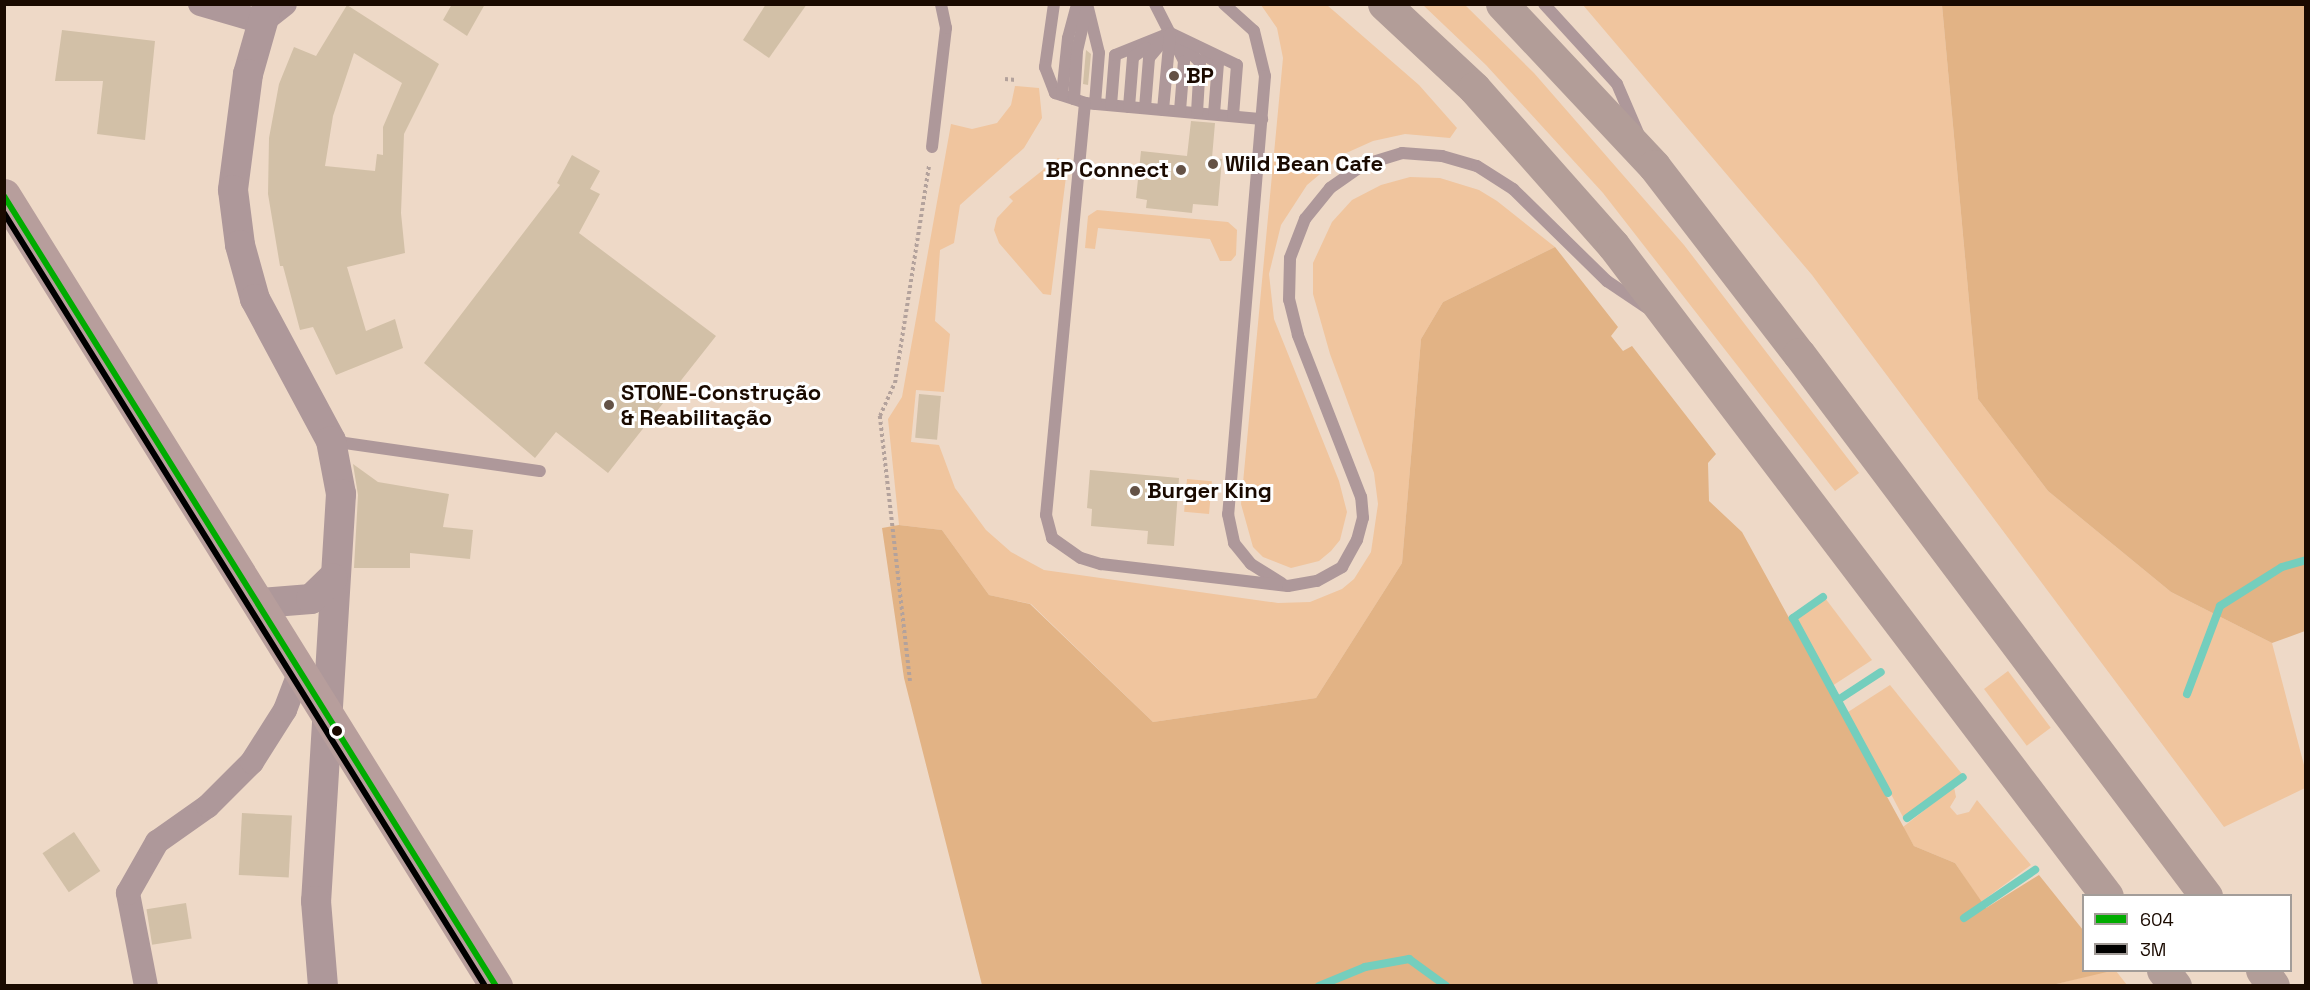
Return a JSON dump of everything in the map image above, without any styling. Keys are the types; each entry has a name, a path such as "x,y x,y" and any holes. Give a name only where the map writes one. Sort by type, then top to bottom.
{"highway":[{"path":"1384,4 1474,88 1534,153 1682,333 2105,894"},
{"path":"1502,4 1654,166 1799,354 2204,894"},
{"path":"2164,972 2175,986"},
{"path":"2263,972 2273,986"}],"main road":[{"path":"4,195 327,708 496,986"}],"street":[{"path":"200,4 272,10 248,74 233,190 240,245 255,299 331,441 341,494 333,578 316,901 323,986"},
{"path":"261,603 311,599 333,578"},
{"path":"146,986 128,893 157,842 208,806 252,762 285,710 333,578"}],"lane":[{"path":"932,147 946,28 941,4"},
{"path":"1054,4 1045,67 1055,93 1079,100 1111,105 1262,119"},
{"path":"1155,4 1184,61 1180,111"},
{"path":"1224,4 1254,31 1262,53 1265,76 1228,514 1234,543 1251,564 1287,586"},
{"path":"1544,4 1617,84 1654,166"},
{"path":"1079,100 1099,53 1084,6"},
{"path":"1084,6 1077,51 1079,100 1048,477 1047,527 1066,549 1101,564 1287,586 1317,581 1342,567 1357,540 1363,518 1361,497 1298,335 1289,300 1290,258 1305,219 1330,188 1364,165 1402,153 1442,156 1477,166 1513,189 1607,281 1682,333"},
{"path":"1111,105 1115,55 1170,33 1237,65 1233,116"},
{"path":"1129,107 1133,57 1170,33"},
{"path":"1145,108 1149,58 1170,33"},
{"path":"1163,110 1170,33"},
{"path":"1170,33 1200,62 1197,113"},
{"path":"1170,33 1218,63 1214,114"},
{"path":"331,441 540,471"}],"path":[{"path":"1005,79 1016,80"},
{"path":"910,681 880,416 895,383 932,147"}],"shaded area":[{"path":"1261,5 1327,5 1419,85 1457,128 1450,138 1405,134 1373,141 1344,154 1307,185 1281,225 1269,274 1274,319 1339,481 1347,512 1340,540 1331,551 1319,561 1291,568 1263,557 1253,547 1241,504 1283,58 1277,28"},
{"path":"1423,5 1465,5 1534,73 1684,245 1859,473 1835,491 1603,193 1486,65"},
{"path":"1583,5 1942,5 1978,399 2048,491 2171,592 2272,643 2305,769 2305,788 2224,827 1812,275"},
{"path":"1942,5 2305,5 2305,631 2272,643 2171,592 2048,491 1978,399"},
{"path":"1015,86 1039,88 1042,118 1024,148 960,205 954,243 940,250 935,321 950,334 944,392 916,390 911,442 939,445 955,488 986,530 1011,552 1044,570 1278,603 1310,602 1342,589 1354,579 1371,552 1378,504 1374,473 1330,354 1313,294 1313,263 1332,222 1352,200 1381,185 1410,177 1440,178 1479,190 1497,201 1555,247 1443,302 1421,339 1402,563 1316,698 1153,722 1031,604 989,595 942,530 899,525 888,419 902,397 951,124 972,129 997,123 1011,105"},
{"path":"1058,158 1066,162 1067,169 1051,295 1043,294 999,243 994,230 997,218 1013,201 1009,197"},
{"path":"1097,210 1228,222 1237,230 1236,255 1231,261 1220,261 1210,239 1098,228 1095,249 1085,248 1088,216"},
{"path":"1555,247 1618,327 1611,336 1623,351 1632,346 1716,454 1708,463 1709,501 1742,532 1914,846 1955,863 1986,908 2039,875 2082,929 2082,972 2107,972 2048,986 982,985 904,678 882,528 899,525 942,530 989,595 1030,604 1153,722 1316,698 1402,563 1421,339 1443,302"},
{"path":"1187,479 1212,481 1209,514 1184,512"},
{"path":"1825,598 1872,660 1832,686 1796,618"},
{"path":"2008,671 2051,728 2027,746 1984,689"},
{"path":"1890,685 1962,774 1903,817 1848,712"},
{"path":"1954,787 1956,797 1950,807 1957,815 1969,812 1977,800 2031,865 1981,902 1955,863 1914,846 1903,827"},
{"path":"2103,972 2117,972 2127,985 2048,986"}],"building":[{"path":"452,4 485,4 467,36 443,20"},
{"path":"766,4 807,4 769,58 743,40"},
{"path":"347,5 439,64 404,134 401,213 405,253 347,267 366,331 395,319 403,348 336,375 313,327 300,330 283,266 280,266 268,194 269,138 279,84 294,47 316,56","holes":["354,53 402,83 383,127 383,155 377,154 375,171 325,166 333,116"]},
{"path":"62,30 155,41 145,140 97,134 103,81 55,81"},
{"path":"1086,50 1091,54 1088,85 1083,84"},
{"path":"1191,121 1215,123 1212,158 1222,159 1218,206 1193,204 1192,213 1146,208 1147,200 1136,198 1141,151 1187,156"},
{"path":"572,155 600,171 590,189 600,194 579,233 716,336 608,473 556,432 535,458 424,363 560,185 557,183"},
{"path":"919,394 941,396 937,440 915,438"},
{"path":"353,464 378,482 449,494 443,527 473,530 470,559 410,553 410,568 354,568 358,495"},
{"path":"1090,470 1179,478 1174,546 1147,544 1148,531 1091,526 1092,509 1087,508"},
{"path":"242,813 292,816 289,878 239,875"},
{"path":"74,832 100,871 69,892 42,853"},
{"path":"186,903 192,939 152,945 146,909"}],"waterway":[{"path":"2187,694 2220,606 2282,567 2306,560"},
{"path":"1823,597 1793,618 1888,793"},
{"path":"1838,700 1881,672"},
{"path":"1907,818 1963,777"},
{"path":"1964,918 2035,870"},
{"path":"1319,986 1365,967 1409,959 1446,986"}],"transit line":[{"name":"604","path":"4,196 496,986"},
{"name":"3M","path":"4,213 485,986"}],"place":[{"name":"BP","path":"1174,76"},
{"name":"Wild Bean Cafe","path":"1213,164"},
{"name":"BP Connect","path":"1181,170"},
{"name":"STONE-Construção & Reabilitação","path":"609,405"},
{"name":"Burger King","path":"1135,491"}]}
